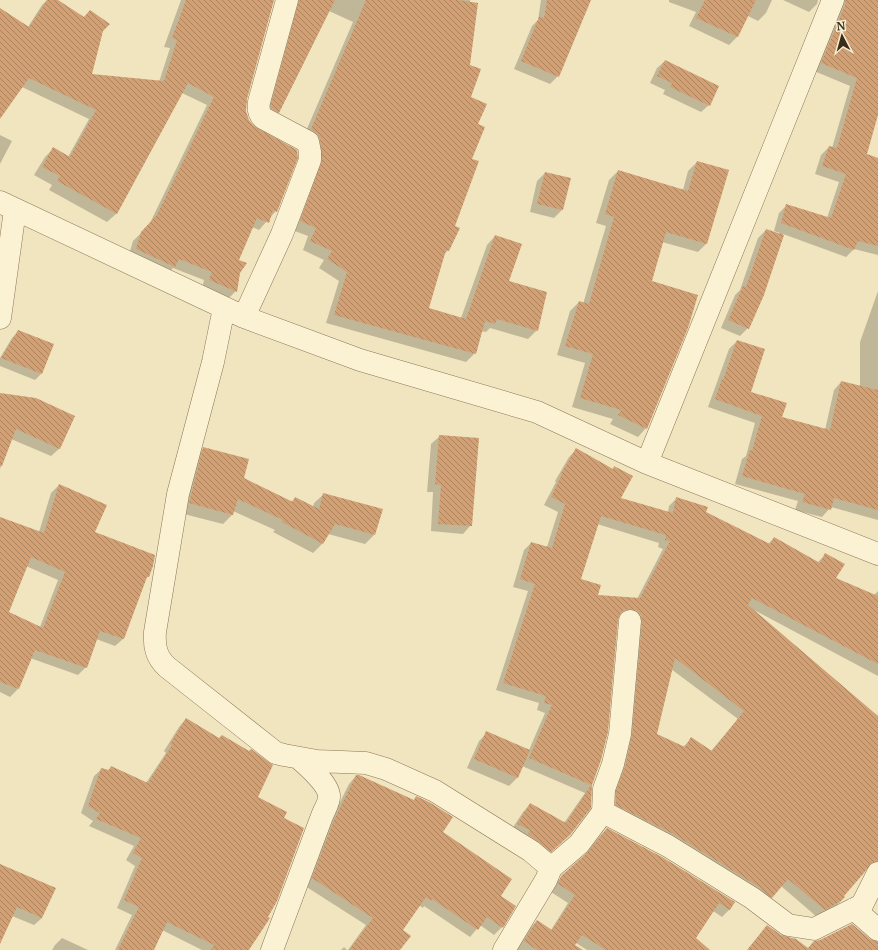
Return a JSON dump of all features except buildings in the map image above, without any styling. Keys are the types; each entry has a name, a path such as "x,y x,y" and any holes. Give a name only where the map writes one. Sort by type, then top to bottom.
{"street":[{"path":"244,318 282,234 310,160 308,142 263,118 260,116 259,110 259,102 287,0"},
{"path":"646,463 833,0"},
{"path":"0,318 8,206 244,318 360,360 537,412 646,463 878,554"},
{"path":"224,308 213,362 178,494 154,632 154,644 157,654 167,667 276,753 317,761 366,763 386,769 435,791 531,851 551,868"},
{"path":"504,950 546,880 551,868 579,844 603,812 604,789 613,764 620,734 630,621"},
{"path":"272,950 328,802 329,795 318,776 299,758"},
{"path":"603,812 668,846 752,898 788,925 814,929 862,905 878,873"},
{"path":"854,909 878,930"}]}
